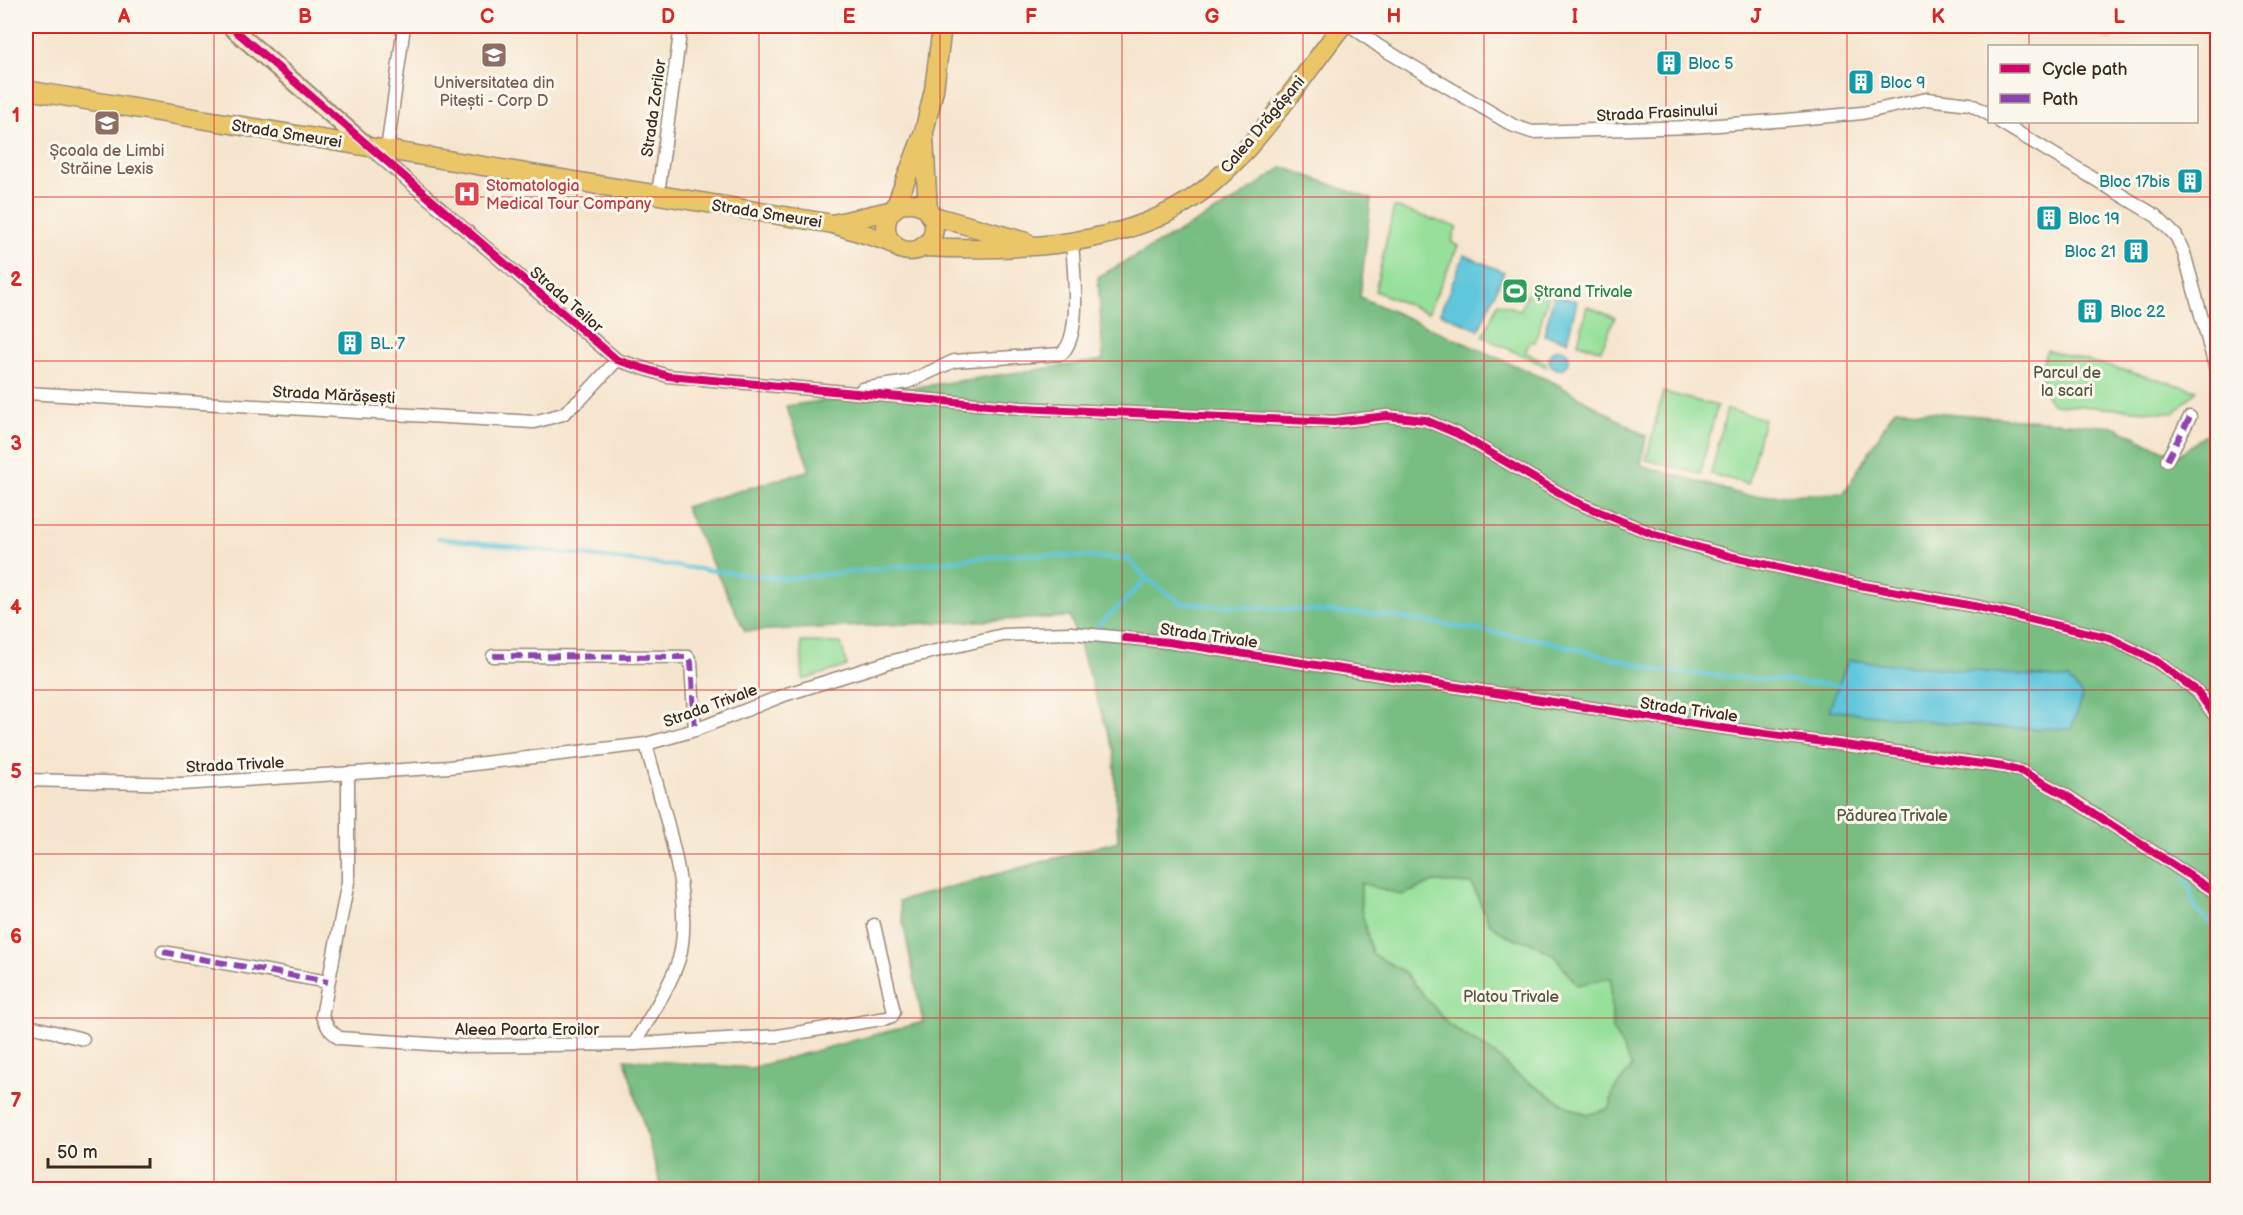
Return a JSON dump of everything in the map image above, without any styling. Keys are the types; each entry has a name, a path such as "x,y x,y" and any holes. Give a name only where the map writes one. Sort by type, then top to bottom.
{"main road":[{"path":"894,209 908,203 923,206 929,213 933,221 932,236 922,247 907,250 893,243 886,230 888,216 894,209 924,132 934,90 942,26"},
{"name":"Calea Drăgășani","path":"922,247 974,249 1072,240 1151,220 1176,208 1203,190 1247,147 1342,26"},
{"name":"Strada Smeurei","path":"26,90 833,224 893,243"},
{"path":"924,132 929,213"},
{"name":"Strada Smeurei","path":"833,224 894,209"},
{"name":"Calea Drăgășani","path":"929,213 1033,245"}],"street":[{"name":"Strada Teilor","path":"230,26 617,360 668,376 969,403 1126,414 1334,422 1387,416 1425,420 1458,434 1573,501 1655,535 1733,557 1859,585 1979,607 2110,638 2156,661 2197,691 2217,720"},
{"path":"387,150 404,26"},
{"name":"Strada Zorilor","path":"658,194 681,26"},
{"path":"860,26 884,28"},
{"name":"Strada Frasinului","path":"1351,26 1380,47 1431,78 1514,126 1532,132 1634,130 1787,120 1863,113 1927,99 1970,104 1988,115"},
{"path":"2213,26 2217,28"},
{"path":"2002,123 2157,216 2176,236 2184,253 2217,377"},
{"path":"842,393 908,382 954,361 1061,354 1069,348 1074,327 1072,240"},
{"name":"Strada Mărășești","path":"26,393 534,422 563,414 582,398 617,360"},
{"path":"2167,460 2190,417"},
{"name":"Strada Trivale","path":"26,780 182,784 449,767 646,744 695,730 788,694 948,646 1003,635 1071,633 1168,642 1701,725 2004,767 2023,772 2064,794 2217,894"},
{"path":"493,656 688,657 691,663 695,730"},
{"path":"634,1044 676,966 681,950 682,892 646,744"},
{"name":"Aleea Poarta Eroilor","path":"348,773 348,882 322,1016 329,1029 339,1038 460,1046 634,1044 778,1036 892,1016 894,1012 874,924"},
{"path":"163,952 328,982"},
{"path":"26,1025 82,1039"}],"green space":[{"name":"Pădurea Trivale","path":"1283,167 1371,199 1360,297 1555,383 1646,436 1641,465 1747,496 1844,493 1895,409 2116,427 2176,457 2217,426 2217,1189 662,1189 625,1059 751,1068 923,1022 899,901 1118,841 1114,751 1070,617 745,631 685,507 810,470 786,406 1103,360 1098,277 1234,201","holes":["1434,882 1472,884 1489,923 1509,937 1530,942 1554,955 1577,985 1611,978 1612,1027 1632,1067 1613,1091 1610,1108 1587,1115 1565,1105 1514,1073 1495,1054 1449,1025 1403,971 1372,954 1361,909 1361,883 1402,895"]},
{"path":"1394,207 1457,227 1451,242 1458,246 1428,313 1375,291"},
{"path":"1531,286 1549,294 1535,342 1530,342 1525,352 1544,361 1547,367 1483,337 1498,303 1520,310"},
{"path":"1587,306 1615,318 1601,350 1578,343"},
{"name":"Parcul de la scari","path":"2047,350 2197,390 2174,413 2053,404 2045,393 2042,378 2044,356"},
{"path":"1663,392 1717,406 1700,474 1646,460"},
{"path":"1727,409 1764,419 1748,484 1711,474"},
{"path":"801,642 841,643 847,666 803,680"},
{"name":"Platou Trivale","path":"1361,882 1402,895 1434,882 1472,884 1489,923 1509,937 1530,941 1554,955 1577,985 1612,978 1612,1027 1632,1067 1613,1091 1610,1108 1587,1115 1565,1105 1514,1073 1495,1054 1449,1025 1403,971 1372,954 1361,909"}],"water":[{"path":"2095,26 2120,26 2113,37 2104,37 2099,34"},
{"path":"1464,255 1504,272 1479,330 1440,313"},
{"path":"1554,295 1577,301 1567,341 1544,335"},
{"path":"1559,349 1566,352 1569,359 1566,366 1559,369 1552,366 1549,359 1552,352"},
{"path":"1848,660 2068,679 2082,695 2072,729 1996,728 1829,710"}],"waterway":[{"path":"438,538 784,579 1016,554 1128,559 1147,579 1181,603 1383,615 1547,641 1662,671 1841,686"},
{"path":"1092,632 1147,579"},
{"path":"2177,849 2182,865"},
{"path":"2186,878 2196,909 2218,930"}],"marked path":[{"path":"2167,460 2190,417"},
{"path":"493,656 688,657 691,662 695,730"},
{"path":"163,952 328,982"}],"cycle path":[{"path":"230,26 617,360 668,376 1021,408 1334,422 1387,416 1425,420 1458,434 1573,501 1655,535 1733,557 1859,585 1979,607 2110,638 2156,661 2197,691 2218,720"},
{"path":"1125,638 1168,642 1701,725 2004,767 2023,772 2064,794 2218,894"}],"place":[{"name":"Universitatea din Pitești - Corp D","path":"494,55"},
{"name":"Bloc 5","path":"1669,63"},
{"name":"Bloc 9","path":"1861,82"},
{"name":"Școala de Limbi Străine Lexis","path":"107,123"},
{"name":"Bloc 17bis","path":"2190,181"},
{"name":"Stomatologia Medical Tour Company","path":"467,194"},
{"name":"Bloc 19","path":"2049,218"},
{"name":"Bloc 21","path":"2136,251"},
{"name":"Ștrand Trivale","path":"1515,291"},
{"name":"Bloc 22","path":"2090,311"},
{"name":"BL. 7","path":"350,343"}]}
